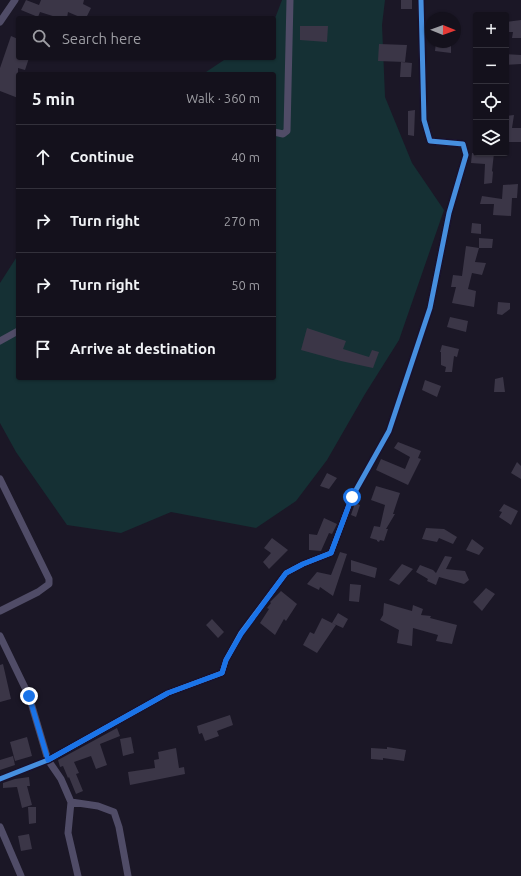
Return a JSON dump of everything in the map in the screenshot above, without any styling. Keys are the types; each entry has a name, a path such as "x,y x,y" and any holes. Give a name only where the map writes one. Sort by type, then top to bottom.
{"street":[{"path":"0,22 15,0"},
{"path":"276,132 283,134 287,131 290,0"},
{"path":"0,779 48,760 168,693 222,673 226,660 241,634 286,573 303,564 331,553 352,497 389,431 430,308 449,213 466,155 463,144 430,141 424,120 421,0"},
{"path":"0,341 16,333"},
{"path":"0,479 50,579 48,584 38,592 0,611"},
{"path":"0,636 29,696 48,760 61,779 71,802 68,833 78,876"},
{"path":"71,802 98,806 114,812 120,827 128,876"},
{"path":"0,827 21,876"}],"green space":[{"path":"282,0 385,0 382,25 385,97 412,163 444,210 399,340 365,394 327,460 296,501 256,528 171,512 121,533 67,525 16,452 0,423 0,283 16,258 16,380 276,380 276,72 206,72 224,60 276,60 276,16"}],"building":[{"path":"26,0 39,5 41,0 84,0 83,4 91,8 87,16 77,16 68,12 67,16 53,16 40,12 38,16 36,16 21,10"},
{"path":"401,0 412,0 412,9 401,9"},
{"path":"521,20 521,38 512,38 513,32 509,32 509,22"},
{"path":"300,26 328,26 327,42 300,40"},
{"path":"11,36 16,38 16,60 28,60 25,70 18,68 18,72 16,72 16,97 0,91 0,68"},
{"path":"379,44 407,45 405,62 378,61"},
{"path":"435,48 451,48 451,53 435,51"},
{"path":"509,54 521,55 521,64 509,65"},
{"path":"401,62 412,63 411,77 400,77"},
{"path":"415,110 414,136 408,135 408,111"},
{"path":"514,115 512,128 521,128 521,142 509,142 509,116"},
{"path":"472,153 473,156 494,156 492,183 484,184 485,164 471,163"},
{"path":"518,184 517,198 512,198 511,216 493,215 494,204 480,204 482,196 502,199 503,185"},
{"path":"472,223 481,224 481,234 471,233"},
{"path":"479,238 493,239 492,248 479,248"},
{"path":"466,246 479,248 475,262 486,263 482,275 472,273 468,289 476,291 474,307 452,303 456,287 451,287 453,275 462,276"},
{"path":"498,302 510,303 510,309 502,315 497,314"},
{"path":"450,317 468,321 466,332 447,327"},
{"path":"307,328 346,341 343,349 369,357 372,350 379,352 373,368 301,350"},
{"path":"442,345 459,349 457,357 454,356 452,372 445,372 446,367 441,365 440,352"},
{"path":"503,377 505,392 494,392 495,379"},
{"path":"425,380 441,386 437,397 422,390"},
{"path":"398,442 421,451 418,458 421,459 408,485 376,470 381,459 405,469 410,457 394,448"},
{"path":"517,462 521,466 521,479 511,473"},
{"path":"327,473 337,478 329,489 320,486"},
{"path":"376,486 400,493 393,514 395,514 386,529 388,529 384,541 380,540 379,542 370,538 374,526 380,527 385,505 371,500"},
{"path":"355,503 360,505 356,517 351,515"},
{"path":"504,504 518,511 511,525 499,517 502,512 499,511"},
{"path":"324,518 337,524 332,534 329,533 321,551 309,550 309,534 317,535"},
{"path":"426,528 444,529 457,537 453,544 439,538 437,542 422,539"},
{"path":"272,538 288,550 269,569 263,562 271,553 264,548"},
{"path":"472,539 484,548 479,555 466,550"},
{"path":"340,552 347,554 333,596 320,587 319,590 307,584 317,572 331,575"},
{"path":"445,556 452,557 446,569 465,571 469,580 464,584 439,577 436,585 427,581 428,579 416,572 420,565 433,570 436,573"},
{"path":"351,560 377,568 375,578 351,571"},
{"path":"402,564 413,569 399,585 389,580"},
{"path":"350,584 361,585 359,602 349,601"},
{"path":"486,588 495,594 482,611 473,602"},
{"path":"281,591 297,604 286,621 284,619 275,635 260,623 269,609 267,608 271,603 270,602"},
{"path":"384,603 412,611 413,605 423,609 421,615 431,616 430,618 457,625 452,644 436,641 438,635 413,628 412,646 397,643 399,630 380,620 383,615"},
{"path":"338,613 348,619 343,628 332,623"},
{"path":"322,618 336,625 317,653 303,645 310,632 314,634"},
{"path":"212,619 224,632 218,638 206,625"},
{"path":"3,664 11,699 0,702 0,665"},
{"path":"230,715 233,725 217,731 219,736 205,741 202,733 199,734 197,726"},
{"path":"117,728 120,736 100,744 107,765 96,769 91,756 74,762 79,773 76,774 83,791 76,794 69,777 68,778 63,766 60,767 58,760"},
{"path":"27,737 32,756 15,761 10,742"},
{"path":"131,737 134,753 123,756 120,739"},
{"path":"387,747 406,750 404,761 383,758 383,760 371,759 371,748 387,749"},
{"path":"176,748 179,768 184,767 185,774 130,785 128,772 155,768 154,760 159,759 158,752"},
{"path":"13,756 15,765 0,770 0,760"},
{"path":"29,777 30,786 27,786 32,805 22,808 17,787 3,788 3,783"},
{"path":"28,807 36,807 36,823 29,824"},
{"path":"29,834 32,849 21,851 18,836"}],"cycle path":[{"path":"0,779 48,760 168,693 222,673 226,660 241,633 286,573 303,564 331,553 352,497 389,431 430,308 449,213 466,155 463,144 430,141 424,120 421,0"}],"route":[{"path":"29,696 48,760 168,693 222,673 226,660 241,634 286,573 303,564 331,553 352,497"}]}
